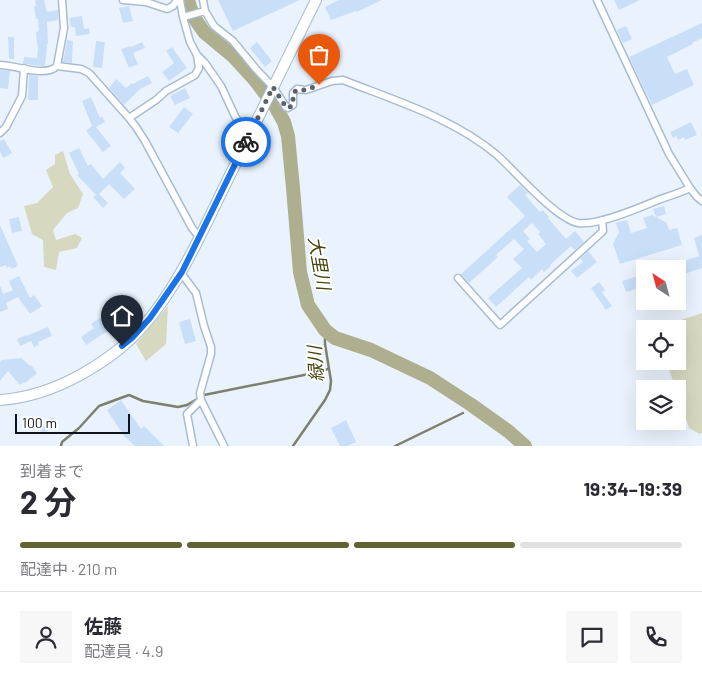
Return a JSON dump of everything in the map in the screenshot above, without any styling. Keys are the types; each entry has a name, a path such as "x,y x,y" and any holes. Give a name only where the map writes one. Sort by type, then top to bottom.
{"highway":[{"path":"0,400 26,396 51,389 72,379 112,355 132,338 150,318 182,272 316,0"}],"street":[{"path":"0,65 42,72 53,70 57,66 64,28 62,0"},
{"path":"123,0 146,2 167,9 179,0"},
{"path":"179,0 190,42 221,86 235,116 248,137"},
{"path":"203,0 205,11 214,26 233,42 273,87 286,107 288,108 293,105 293,93 297,90 306,90 332,80 343,80 437,117 467,133 496,154 553,209 576,223 602,220 634,210 690,188"},
{"path":"597,0 669,154 690,188 702,201"},
{"path":"183,18 205,11"},
{"path":"129,118 166,91 195,75 199,68 198,55"},
{"path":"57,66 81,69 89,73 129,118 145,141 192,228 199,237"},
{"path":"0,133 6,126 22,96 24,68"},
{"path":"458,278 500,325 603,231 602,220"},
{"path":"182,272 196,292 211,347 211,354 200,397 187,414 193,446"},
{"path":"200,397 224,446"}],"green space":[{"path":"63,151 70,174 83,194 78,208 67,213 53,230 56,240 75,234 82,238 77,248 59,252 56,270 44,267 43,240 32,234 24,206 37,203 53,187 46,170 55,164 55,155"},
{"path":"168,306 166,344 146,361 136,344"},
{"path":"702,313 702,433 700,434 689,428 686,419 686,380 673,380 669,370 686,370 686,320 681,320"}],"building":[{"path":"35,0 44,0 47,12 58,10 58,20 47,22 48,44 45,66 23,63 24,57 37,58 36,32 39,31 34,7 36,6"},
{"path":"218,0 300,0 233,31"},
{"path":"339,0 382,0 357,12 331,20 325,7"},
{"path":"614,0 640,0 619,10"},
{"path":"129,6 133,21 123,23 119,8"},
{"path":"82,16 84,29 89,28 90,34 76,36 75,27 71,27 69,18"},
{"path":"702,23 702,38 667,57 675,74 687,69 694,85 652,105 629,57"},
{"path":"626,26 632,39 623,43 617,30"},
{"path":"8,37 14,37 14,59 9,59"},
{"path":"67,40 73,41 72,63 63,62"},
{"path":"96,41 105,42 102,68 93,67"},
{"path":"142,42 145,48 133,53 138,64 129,68 121,49"},
{"path":"257,42 272,61 265,67 250,48"},
{"path":"172,47 187,68 169,81 162,72 174,63 166,51"},
{"path":"0,70 10,71 8,89 0,88"},
{"path":"29,75 38,76 38,100 28,100"},
{"path":"148,76 152,83 140,89 124,105 109,88 116,79 126,88 132,83"},
{"path":"185,88 190,98 175,105 170,96"},
{"path":"91,97 100,118 102,116 105,122 96,127 111,146 103,152 86,131 92,126 82,101"},
{"path":"184,107 193,114 178,133 169,127"},
{"path":"691,122 697,135 685,140 684,137 678,140 676,136 673,138 670,132"},
{"path":"4,139 12,153 3,158 0,152 0,141"},
{"path":"79,148 88,166 91,164 103,179 120,162 125,168 120,173 135,189 124,199 109,184 99,194 108,203 103,208 93,197 96,195 77,175 79,174 69,153"},
{"path":"520,185 528,193 525,195 540,212 543,210 566,239 575,231 584,242 575,250 571,246 544,272 542,269 531,280 529,277 496,307 488,298 522,268 513,259 524,249 514,239 496,255 498,257 469,283 461,274 525,216 507,197","holes":["532,223 540,232 538,234 546,244 537,252 527,241 530,239 523,231"]},
{"path":"664,206 666,214 656,217 653,209"},
{"path":"652,215 667,223 669,230 677,228 682,245 620,264 613,244 619,232 616,223 627,220 631,233 647,228 643,218"},
{"path":"19,217 22,231 12,233 9,219"},
{"path":"0,225 18,266 11,269 10,266 7,268 6,265 0,267"},
{"path":"702,235 702,268 686,273 686,260 699,256 694,238"},
{"path":"588,251 597,262 577,278 571,271 583,262 580,259"},
{"path":"19,276 30,298 34,295 42,306 30,314 18,297 6,303 8,309 0,312 0,287 3,294 13,290 9,281"},
{"path":"636,277 636,289 626,292 622,281"},
{"path":"599,282 605,290 602,292 612,306 606,310 591,288"},
{"path":"109,316 115,323 114,327 86,345 81,337 94,328 91,324 100,318 102,321"},
{"path":"190,319 196,341 185,344 179,322"},
{"path":"48,327 52,336 38,342 39,345 34,347 31,341 20,346 17,339"},
{"path":"21,358 31,365 37,373 20,385 8,371 0,381 0,362 2,360"},
{"path":"121,400 141,429 144,426 164,446 135,446 124,436 107,410"},
{"path":"53,417 57,424 43,434 38,427"},
{"path":"346,420 356,442 347,446 340,446 331,428"}],"waterway":[{"name":"大里川","path":"188,0 195,19 204,32 233,56 254,79 275,106 284,122 288,136 300,272 308,305 325,330 335,338 371,350 430,378 508,431 525,446"},
{"name":"緑川","path":"293,446 330,390 331,381 325,344 325,330"},
{"path":"61,446 62,442 79,428 99,406 129,395 143,401 178,407 187,405 204,395 324,371 329,368"},
{"path":"395,446 463,413"}],"way so far":[{"path":"246,142 273,87 286,107 290,108 293,105 293,93 297,90 306,90 319,85"}],"route":[{"path":"122,346 150,318 182,272 246,142"}]}
